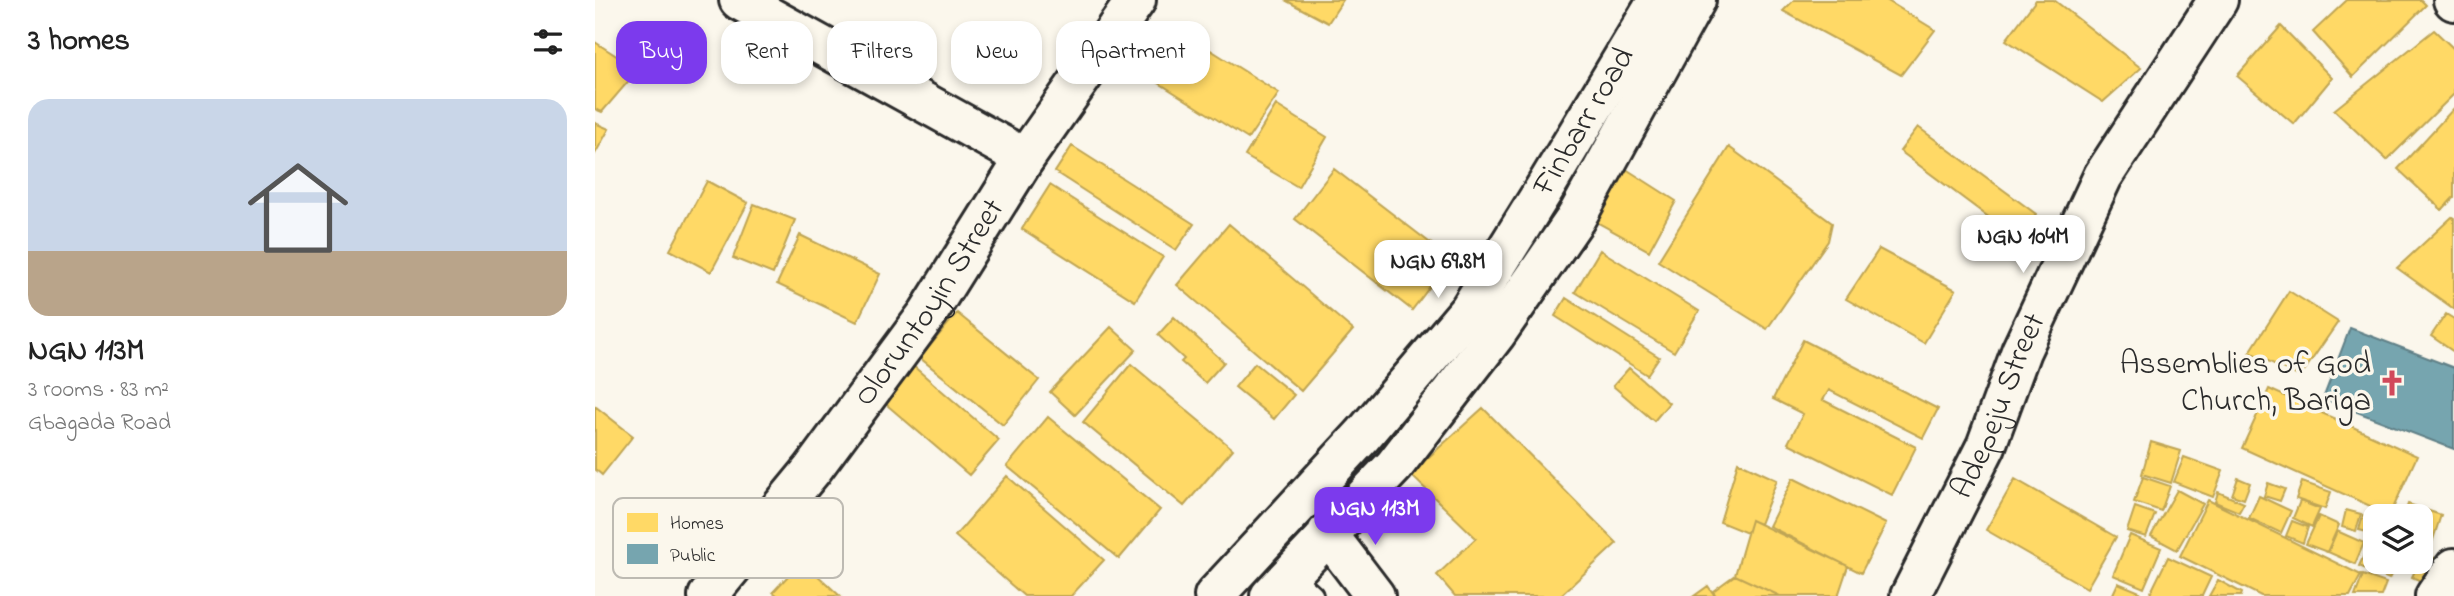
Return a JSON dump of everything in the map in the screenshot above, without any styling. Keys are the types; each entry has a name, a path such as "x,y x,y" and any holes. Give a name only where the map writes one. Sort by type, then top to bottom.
{"street":[{"path":"739,0 1025,158"},
{"name":"Oloruntoyin Street","path":"789,498 928,313 1025,158 1136,0"},
{"name":"Finbarr road","path":"1294,590 1327,533 1394,466 1496,334 1562,239 1583,206 1696,0"},
{"name":"Adepeju Street","path":"1910,596 1986,446 2021,351 2103,176 2218,0"},
{"name":"Finbarr road","path":"1214,596 1363,435 1469,310 1652,2"},
{"path":"1327,533 1375,596"},
{"path":"2435,596 2454,568"},
{"name":"Oloruntoyin Street","path":"708,596 723,578"}],"building: Homes":[{"path":"1285,0 1343,0 1328,23"},
{"path":"1794,0 1886,0 1935,30 1901,75 1783,11"},
{"path":"2036,0 2054,0 2141,68 2103,102 2006,40"},
{"path":"2347,0 2421,0 2426,5 2353,77 2313,32"},
{"path":"2281,26 2332,78 2294,124 2237,76"},
{"path":"2434,30 2454,49 2454,94 2387,160 2334,110"},
{"path":"595,42 616,56 616,84 626,84 602,112 595,109"},
{"path":"1210,50 1279,93 1248,139 1160,84 1210,84"},
{"path":"1276,105 1327,137 1298,187 1245,156"},
{"path":"2454,108 2454,197 2442,210 2398,169"},
{"path":"595,123 609,129 595,154"},
{"path":"1918,127 2036,214 2018,239 1900,151"},
{"path":"1072,146 1194,224 1176,250 1055,172"},
{"path":"1729,147 1832,223 1828,241 1767,329 1658,261"},
{"path":"1612,160 1676,201 1649,251 1580,213"},
{"path":"1334,169 1451,259 1412,310 1295,219"},
{"path":"707,181 748,203 711,272 670,250"},
{"path":"1050,185 1163,257 1135,301 1022,229"},
{"path":"754,204 795,220 773,274 733,258"},
{"path":"2454,218 2454,309 2397,268"},
{"path":"1229,224 1353,330 1301,391 1177,285"},
{"path":"800,235 880,274 857,322 777,284"},
{"path":"1879,249 1956,290 1924,343 1846,299"},
{"path":"1600,250 1699,311 1674,352 1575,292"},
{"path":"2289,291 2338,322 2300,377 2250,352"},
{"path":"1566,298 1659,357 1647,375 1555,316"},
{"path":"957,313 1039,380 1003,425 920,358"},
{"path":"2446,314 2454,319 2454,352 2431,336"},
{"path":"1174,317 1224,362 1205,383 1181,362 1184,359 1158,335"},
{"path":"1111,327 1136,350 1075,415 1050,392"},
{"path":"1803,340 1938,409 1923,438 1829,390 1823,400 1916,447 1892,495 1788,443 1803,414 1773,399"},
{"path":"1255,363 1294,395 1274,419 1235,387"},
{"path":"1131,364 1233,449 1184,506 1083,422"},
{"path":"912,365 999,440 969,475 881,400"},
{"path":"1629,368 1669,403 1654,421 1613,386"},
{"path":"2269,389 2417,456 2395,504 2366,504 2242,448"},
{"path":"595,406 633,436 602,475 595,469"},
{"path":"1483,408 1617,543 1560,596 1455,596 1437,575 1476,538 1410,474"},
{"path":"1048,417 1160,510 1119,559 1007,466"},
{"path":"2151,442 2181,451 2171,483 2142,474"},
{"path":"2184,457 2223,471 2213,497 2174,482"},
{"path":"1738,462 1777,480 1760,524 1751,520 1747,533 1720,522"},
{"path":"1007,476 1104,560 1071,596 1024,596 955,536"},
{"path":"2143,477 2170,486 2161,511 2134,502"},
{"path":"1793,478 1886,524 1861,573 1769,526"},
{"path":"2238,478 2250,483 2244,499 2232,495"},
{"path":"2015,479 2116,537 2087,588 1986,530"},
{"path":"2302,482 2331,492 2325,509 2296,499"},
{"path":"2268,483 2285,489 2280,501 2264,496"},
{"path":"2177,490 2203,504 2177,550 2151,536"},
{"path":"2218,492 2244,503 2239,512 2215,502"},
{"path":"2259,496 2291,511 2281,533 2249,518"},
{"path":"2208,500 2361,575 2350,596 2261,596 2180,556"},
{"path":"2300,501 2320,509 2312,527 2293,518"},
{"path":"2135,507 2155,514 2146,537 2127,531"},
{"path":"2346,510 2361,514 2356,531 2342,527"},
{"path":"2433,512 2441,515 2433,540"},
{"path":"2363,515 2363,531 2359,530"},
{"path":"2319,516 2339,525 2327,552 2306,544"},
{"path":"1751,520 1848,566 1838,596 1780,596 1735,575"},
{"path":"2292,521 2308,527 2303,543 2286,536"},
{"path":"2337,531 2363,543 2355,564 2328,552"},
{"path":"2130,535 2161,548 2144,588 2113,575"},
{"path":"2168,557 2211,577 2202,596 2149,596"},
{"path":"2377,574 2391,574 2389,579"},
{"path":"2413,574 2430,574 2425,583 2412,577"},
{"path":"1735,575 1780,596 1716,596 1713,591"},
{"path":"2363,575 2386,583 2381,596 2355,596"},
{"path":"786,578 820,578 840,596 778,596 773,592"},
{"path":"2218,580 2242,593 2241,596 2209,596"},
{"path":"2118,583 2140,592 2139,596 2112,596"},
{"path":"1708,586 1715,596 1694,596"}],"building: Public":[{"name":"Assemblies of God Church, Bariga","path":"2350,328 2454,368 2454,449 2323,399"}],"place":[{"name":"Assemblies of God Church, Bariga","path":"2392,383"}]}
